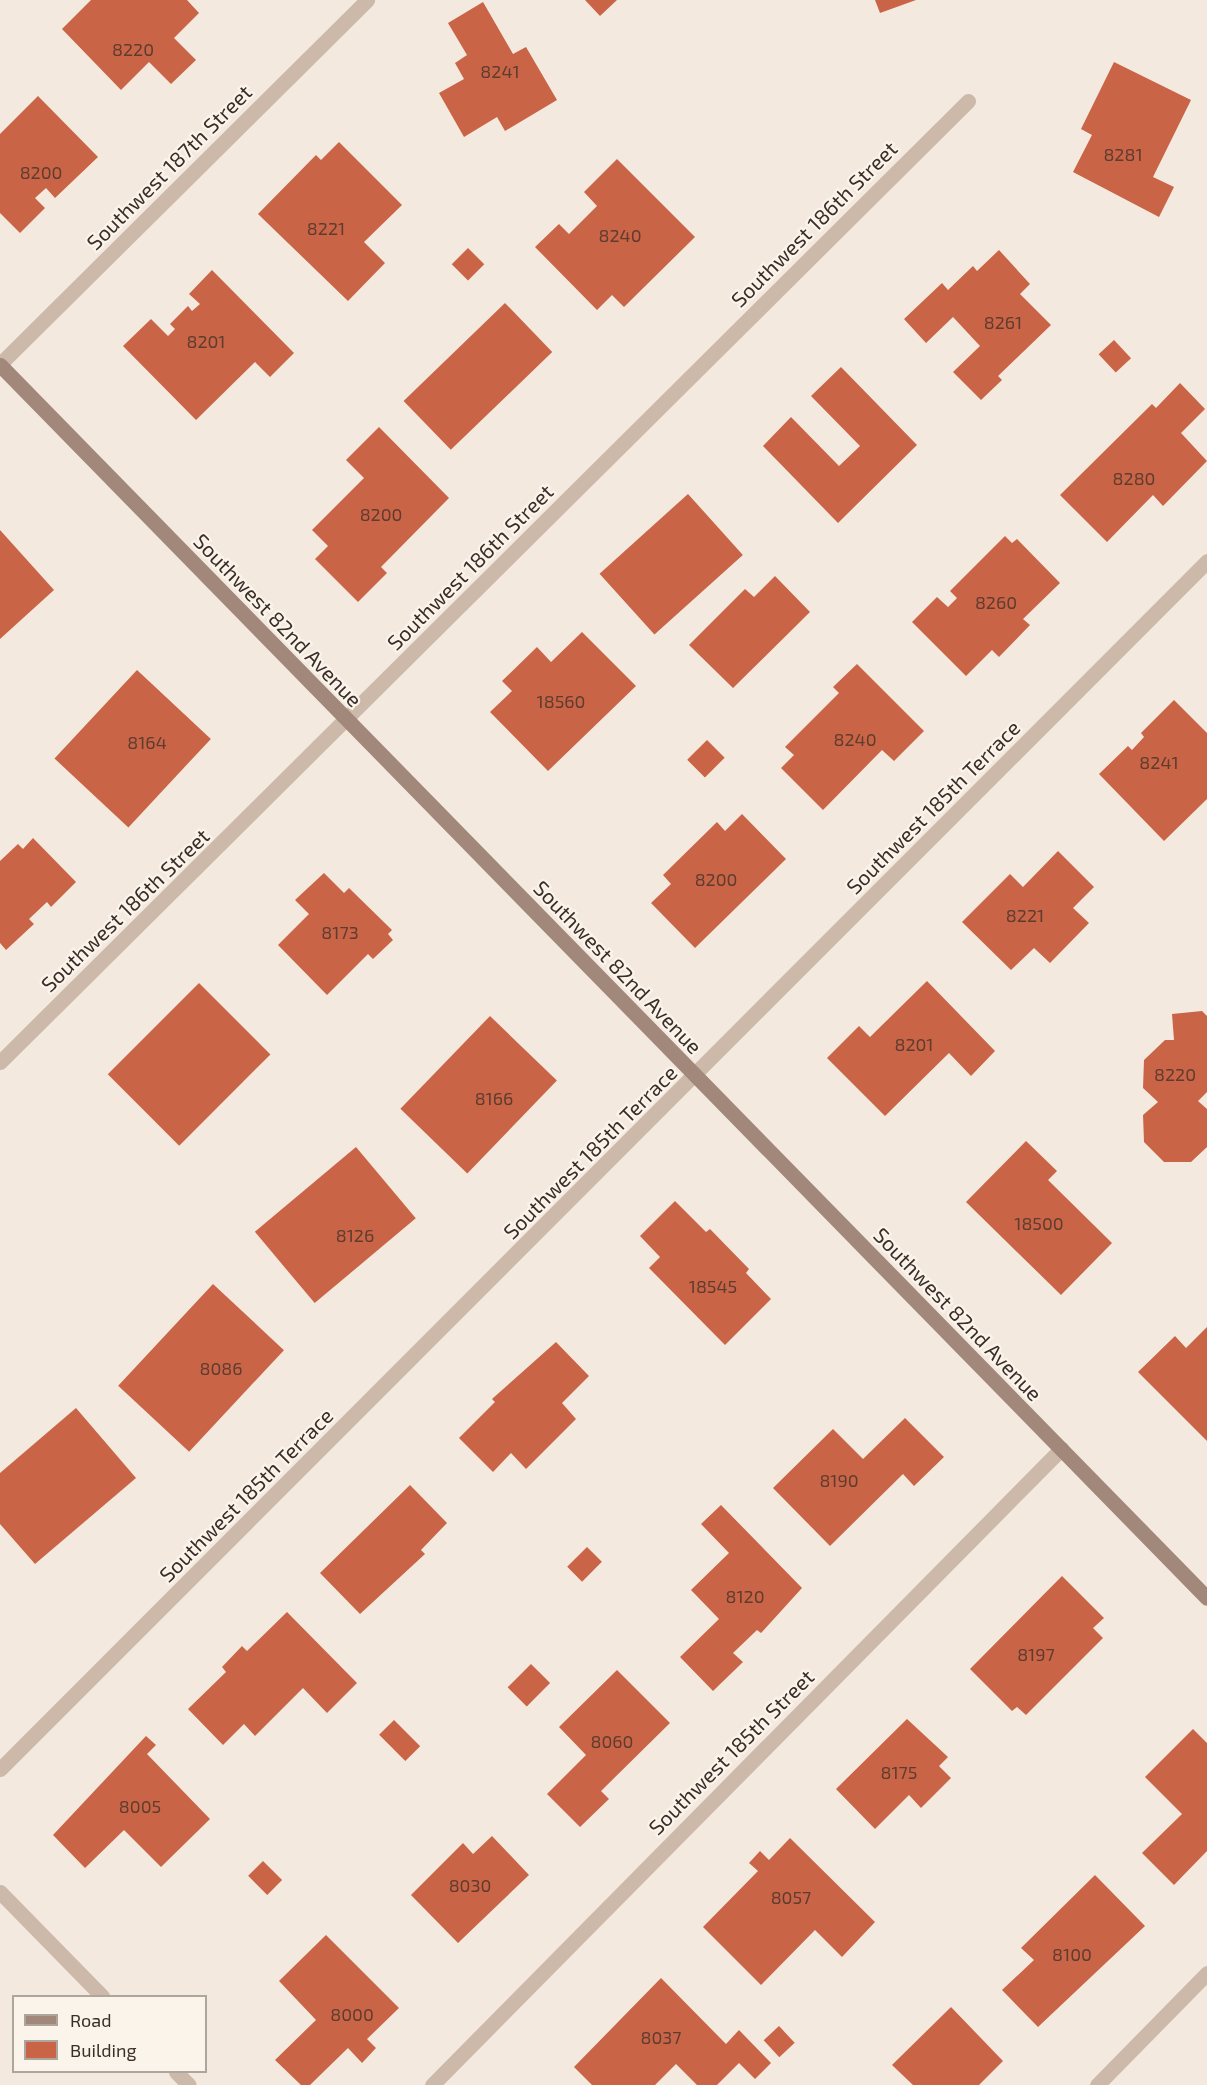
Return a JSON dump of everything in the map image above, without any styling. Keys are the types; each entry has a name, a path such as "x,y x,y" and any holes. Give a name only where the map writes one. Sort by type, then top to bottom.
{"street":[{"name":"Southwest 187th Street","path":"0,364 367,0"},
{"name":"Southwest 186th Street","path":"0,1062 347,721 968,101"},
{"name":"Southwest 82nd Avenue","path":"0,364 1207,1598"},
{"name":"Southwest 185th Terrace","path":"0,1769 695,1077 1207,561"},
{"name":"Southwest 185th Street","path":"432,2085 1061,1449"},
{"path":"0,1892 101,1995"},
{"path":"1097,2085 1207,1974"},
{"path":"177,2073 189,2085"}],"building":[{"path":"91,0 187,0 199,13 174,38 196,60 171,84 149,62 121,90 62,29"},
{"path":"585,0 617,0 600,16"},
{"path":"875,0 916,0 880,13"},
{"path":"483,2 513,54 526,47 557,100 505,131 497,117 464,137 439,93 464,79 455,63 467,55 448,23"},
{"path":"1114,62 1191,100 1153,177 1174,187 1159,217 1073,172 1092,135 1081,129"},
{"path":"38,96 98,157 55,198 46,188 35,198 45,208 20,233 0,213 0,134"},
{"path":"339,142 402,205 364,242 385,263 348,301 258,214 316,155 321,160"},
{"path":"617,159 695,237 624,307 612,295 597,310 535,247 559,224 569,234 597,206 584,192"},
{"path":"468,248 484,264 468,281 452,264"},
{"path":"999,250 1030,284 1020,294 1051,325 998,376 1002,380 981,400 953,372 980,346 953,317 926,343 904,319 942,283 948,290 973,266 977,271"},
{"path":"212,270 294,353 270,377 255,362 196,420 123,346 151,319 168,336 175,329 170,324 188,306 192,311 200,304 189,294"},
{"path":"505,303 552,352 451,450 404,401"},
{"path":"1114,340 1131,358 1116,373 1099,354"},
{"path":"841,367 917,445 838,523 763,446 791,417 839,466 860,446 811,396"},
{"path":"1180,383 1205,409 1181,433 1207,461 1163,506 1153,495 1107,542 1060,495 1152,404 1156,408"},
{"path":"379,427 449,498 381,567 387,573 358,602 315,559 328,546 312,530 364,478 346,460"},
{"path":"688,494 743,555 654,635 600,574"},
{"path":"0,530 54,590 0,639"},
{"path":"1005,536 1012,543 1017,539 1060,583 1023,619 1030,625 999,657 992,650 966,676 912,622 937,597 948,607 957,598 950,591"},
{"path":"775,576 810,612 733,688 689,645 745,589 754,597"},
{"path":"582,632 636,686 548,771 490,712 512,691 502,681 537,647 551,662"},
{"path":"857,664 924,731 894,761 882,750 823,810 781,768 794,755 785,747 839,693 833,687"},
{"path":"137,670 211,739 128,827 54,758"},
{"path":"1174,700 1207,733 1207,799 1164,841 1099,774 1128,746 1132,750 1144,737 1141,733"},
{"path":"707,740 725,758 705,777 687,760"},
{"path":"742,814 786,859 695,948 651,903 671,884 663,875 717,822 725,831"},
{"path":"33,838 76,882 51,907 47,902 29,919 34,924 6,950 0,943 0,861 18,844 23,849"},
{"path":"1058,851 1094,887 1073,908 1089,923 1050,963 1034,948 1011,970 962,922 1010,874 1023,887"},
{"path":"324,873 344,893 349,888 392,930 388,934 393,940 373,959 368,954 327,995 278,945 309,914 295,900"},
{"path":"927,981 995,1051 971,1076 949,1053 885,1116 827,1058 859,1026 870,1037"},
{"path":"199,983 270,1054 179,1146 108,1074"},
{"path":"1202,1011 1207,1016 1207,1092 1198,1101 1207,1109 1207,1147 1191,1162 1164,1162 1144,1142 1143,1115 1158,1102 1143,1088 1144,1060 1165,1040 1174,1040 1172,1014"},
{"path":"490,1016 557,1081 467,1173 400,1109"},
{"path":"1026,1141 1057,1171 1048,1180 1112,1243 1061,1295 966,1202"},
{"path":"356,1147 416,1218 315,1303 255,1232"},
{"path":"675,1201 706,1232 710,1229 749,1269 746,1273 771,1299 725,1345 649,1268 660,1257 640,1236"},
{"path":"213,1284 284,1350 189,1452 118,1386"},
{"path":"1207,1327 1207,1441 1138,1372 1175,1336 1186,1348"},
{"path":"556,1342 589,1376 562,1403 576,1419 526,1469 511,1453 493,1472 459,1438 495,1402 492,1399"},
{"path":"76,1408 136,1478 35,1564 0,1524 0,1473"},
{"path":"905,1418 944,1457 914,1486 903,1474 830,1546 773,1488 833,1429 863,1459"},
{"path":"410,1485 447,1523 421,1550 425,1554 360,1614 320,1573"},
{"path":"721,1505 802,1588 761,1633 757,1630 733,1653 743,1662 713,1691 680,1657 719,1619 691,1590 729,1553 701,1524"},
{"path":"587,1547 602,1562 582,1582 567,1567"},
{"path":"1062,1576 1104,1618 1093,1628 1103,1638 1026,1715 1017,1707 1012,1711 970,1669"},
{"path":"287,1612 357,1683 327,1713 303,1688 255,1736 244,1724 223,1745 188,1709 226,1672 222,1667 242,1646 247,1651"},
{"path":"531,1664 550,1683 527,1706 508,1687"},
{"path":"617,1670 670,1723 601,1791 609,1799 580,1827 547,1794 586,1755 559,1727"},
{"path":"907,1719 948,1757 939,1766 951,1778 921,1808 909,1795 875,1829 836,1789"},
{"path":"394,1720 420,1746 405,1761 379,1735"},
{"path":"1193,1729 1207,1743 1207,1851 1174,1885 1142,1853 1182,1814 1145,1777"},
{"path":"146,1736 156,1745 147,1754 210,1819 161,1867 124,1830 85,1868 53,1835"},
{"path":"492,1836 529,1875 458,1943 411,1895 463,1843 473,1854"},
{"path":"790,1838 875,1922 842,1957 815,1930 761,1985 703,1927 758,1871 749,1863 760,1851 769,1860"},
{"path":"263,1861 282,1880 267,1895 248,1876"},
{"path":"1095,1875 1145,1926 1038,2027 1002,1990 1034,1960 1021,1948"},
{"path":"326,1935 399,2008 367,2039 376,2048 362,2063 348,2048 310,2085 301,2085 275,2060 316,2020 279,1981"},
{"path":"661,1978 726,2044 739,2030 771,2063 755,2079 739,2063 717,2085 697,2085 676,2064 655,2085 592,2085 574,2067"},
{"path":"951,2007 1003,2061 979,2085 913,2085 892,2065"},
{"path":"779,2026 795,2043 779,2057 764,2040"}]}
